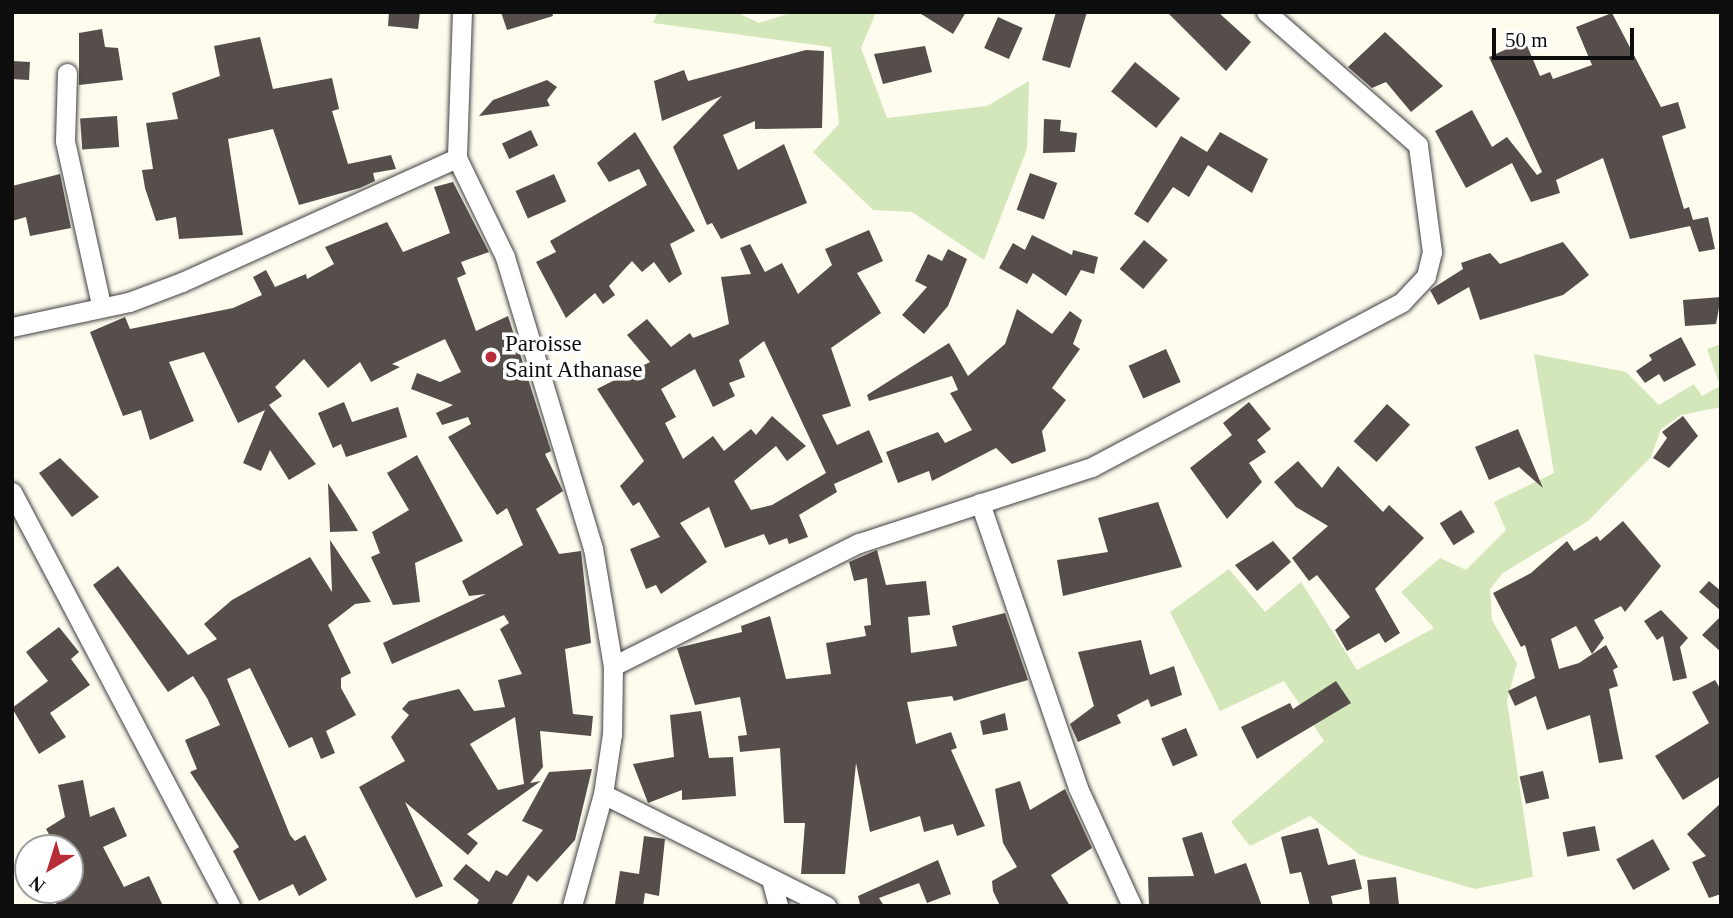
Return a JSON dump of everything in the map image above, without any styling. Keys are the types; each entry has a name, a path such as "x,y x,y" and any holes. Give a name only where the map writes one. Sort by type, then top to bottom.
{"street":[{"path":"463,12 457,158 505,257 593,548 613,666 612,734 603,794 572,906"},
{"path":"613,666 859,543 1092,467 1163,434 1374,322 1426,276 1432,222 1418,145 1266,12"},
{"path":"66,73 65,141 101,305"},
{"path":"12,327 101,305 129,302 194,278 457,158"},
{"path":"12,492 230,906"},
{"path":"981,503 1078,788 1132,906"},
{"path":"603,794 827,906"},
{"path":"771,879 778,906"}],"green space":[{"path":"658,12 736,12 759,23 794,12 876,12 861,48 887,118 987,106 1029,81 1027,149 984,260 912,212 873,210 813,152 839,124 831,47 653,23"},
{"path":"1721,344 1721,407 1681,415 1661,429 1651,457 1588,521 1503,573 1490,589 1492,620 1517,663 1507,701 1533,877 1475,889 1360,855 1310,816 1250,846 1231,822 1324,741 1284,681 1220,711 1170,612 1229,569 1265,612 1301,582 1357,670 1434,628 1401,592 1440,558 1466,570 1506,530 1494,502 1554,473 1534,354 1626,372 1659,405 1694,384 1702,396 1720,386 1707,349"}],"building":[{"path":"389,12 420,12 418,29 388,26"},
{"path":"501,12 552,12 553,16 507,30"},
{"path":"918,12 966,12 953,34"},
{"path":"1056,12 1087,12 1070,68 1042,60"},
{"path":"1167,12 1218,12 1251,42 1226,71"},
{"path":"1612,13 1661,107 1678,102 1686,128 1662,136 1684,209 1689,207 1693,220 1708,217 1715,249 1699,252 1690,226 1630,239 1603,158 1556,180 1560,193 1531,202 1512,163 1466,188 1435,131 1472,110 1492,147 1507,137 1537,175 1542,172 1489,57 1525,41 1540,76 1550,72 1553,79 1592,65 1576,27"},
{"path":"998,17 1023,28 1009,59 984,48"},
{"path":"102,29 105,47 118,48 123,80 79,85 79,33"},
{"path":"1385,32 1443,86 1411,112 1386,82 1372,88 1348,67"},
{"path":"260,37 273,89 332,78 339,109 332,111 348,164 391,155 396,169 373,173 375,181 360,188 299,205 273,129 228,139 243,235 179,239 176,217 156,221 145,188 142,170 153,169 146,123 178,119 172,93 220,76 214,46"},
{"path":"925,46 932,72 883,84 874,54"},
{"path":"806,50 824,51 822,128 755,129 755,121 723,135 738,170 784,144 807,203 721,239 712,223 707,225 673,147 722,96 662,121 654,81 684,70 688,81"},
{"path":"12,61 30,62 29,80 12,79"},
{"path":"1135,62 1180,99 1156,128 1111,92"},
{"path":"547,80 557,87 547,100 550,106 479,116 493,100"},
{"path":"117,116 119,147 82,150 80,119"},
{"path":"1044,119 1061,120 1060,131 1077,133 1075,152 1043,153"},
{"path":"531,130 538,145 509,159 502,144"},
{"path":"635,132 695,231 670,244 682,274 669,283 654,262 642,272 632,261 609,286 615,295 603,304 595,293 566,318 536,262 556,252 550,241 647,185 639,169 609,182 597,163"},
{"path":"1220,132 1268,159 1252,193 1208,165 1189,197 1173,187 1148,223 1134,214 1181,136 1207,152"},
{"path":"1030,173 1057,183 1044,220 1017,210"},
{"path":"60,174 71,228 30,236 26,217 12,221 12,186"},
{"path":"554,174 566,201 528,218 516,191"},
{"path":"453,182 489,252 461,262 466,274 457,278 476,331 508,316 551,451 545,454 563,491 536,509 559,554 581,551 591,643 565,649 573,714 593,716 591,736 540,731 543,767 530,783 541,781 467,834 478,843 468,855 405,802 443,886 416,898 359,787 405,761 391,737 409,715 402,709 409,701 459,689 474,711 505,707 498,680 522,674 500,629 509,623 504,615 392,664 383,643 486,594 469,596 462,581 523,545 507,508 497,515 448,437 471,424 468,417 442,425 436,413 453,405 411,389 417,373 440,382 461,372 445,339 392,364 400,367 371,382 360,362 328,388 304,359 275,387 282,396 269,405 316,464 289,480 270,450 261,471 243,463 265,410 238,423 204,352 169,362 194,421 150,440 141,410 123,416 90,332 125,317 130,329 233,308 262,295 253,277 266,270 275,287 306,274 307,279 334,264 325,247 387,222 403,252 450,233 434,187","holes":["515,717 524,784 498,790 470,744"]},
{"path":"869,230 883,261 857,273 881,313 831,348 851,406 822,415 837,445 869,430 883,462 834,484 837,492 799,515 808,537 789,544 787,538 769,545 764,534 725,548 709,507 680,523 707,562 661,594 656,585 646,589 630,549 660,537 639,502 633,506 620,486 644,461 597,389 650,362 627,335 647,319 671,347 690,333 693,338 729,324 721,277 751,274 740,248 750,244 765,272 782,263 798,294 832,265 825,249","holes":["764,341 826,473 772,505 751,510 734,481 776,446 787,461 806,446 772,416 756,435 751,429 724,451 713,436 683,459 665,423 676,417 661,389 695,369 713,407 735,396 729,383 745,377 739,360"]},
{"path":"1032,235 1072,255 1073,250 1098,257 1094,274 1081,270 1066,296 1033,273 1027,284 999,268 1013,243 1025,250"},
{"path":"1144,240 1168,260 1143,289 1120,269"},
{"path":"1563,242 1589,275 1563,295 1480,320 1469,287 1438,305 1430,290 1463,269 1461,263 1490,253 1500,264"},
{"path":"948,249 967,259 948,306 924,334 902,315 927,287 915,281 928,254 942,261"},
{"path":"1721,297 1716,324 1685,326 1683,300"},
{"path":"1017,309 1052,334 1070,311 1082,320 1073,344 1080,349 1052,388 1066,400 1042,431 1046,451 1012,464 996,448 932,481 929,471 898,483 886,452 938,432 945,443 972,430 950,393 958,390 952,376 869,401 867,395 949,343 968,376 1005,344"},
{"path":"1681,337 1696,365 1664,382 1659,374 1645,383 1636,371 1652,360 1649,355"},
{"path":"1166,349 1181,382 1143,399 1129,366"},
{"path":"344,402 352,422 398,407 407,437 346,457 341,444 333,448 318,413"},
{"path":"1249,402 1271,429 1257,440 1266,452 1249,463 1262,482 1227,519 1190,468 1232,435 1223,423"},
{"path":"1387,404 1410,425 1377,462 1354,441"},
{"path":"1683,416 1698,436 1669,468 1653,458 1667,438 1662,432"},
{"path":"1518,429 1543,488 1519,467 1489,480 1475,447"},
{"path":"417,455 463,541 415,563 420,602 393,605 371,557 380,553 372,532 409,510 387,473"},
{"path":"60,458 99,497 72,517 39,473"},
{"path":"1298,461 1322,488 1338,466 1383,512 1389,505 1424,538 1375,589 1400,633 1385,643 1379,633 1347,651 1335,630 1350,617 1317,575 1309,581 1292,558 1328,526 1296,507 1274,482"},
{"path":"328,483 348,514 358,531 330,532"},
{"path":"1158,502 1182,567 1063,596 1057,560 1108,552 1098,518"},
{"path":"1461,510 1475,532 1454,545 1440,523"},
{"path":"1623,521 1661,566 1625,612 1621,606 1594,620 1604,638 1592,654 1576,626 1551,639 1559,669 1579,663 1606,645 1618,667 1613,670 1618,686 1609,689 1623,759 1599,763 1590,715 1547,730 1536,696 1515,706 1508,691 1535,678 1525,645 1521,647 1493,593 1531,573 1567,541 1574,551 1597,536 1600,541"},
{"path":"330,540 371,602 355,604 328,625 351,673 341,678 341,688 356,715 326,731 335,753 321,759 312,737 289,748 250,668 227,679 290,835 295,841 305,835 327,880 299,896 293,884 259,901 233,851 239,847 190,772 197,769 185,740 220,725 207,698 193,676 168,692 93,585 118,566 188,655 217,639 204,624 232,600 310,557 332,592"},
{"path":"1273,541 1291,562 1257,591 1235,565"},
{"path":"877,550 886,585 926,581 930,615 908,617 911,653 957,646 952,626 1005,613 1028,680 954,701 952,696 907,702 916,744 951,732 957,748 951,750 985,826 957,836 953,824 924,832 920,816 870,832 856,763 845,874 801,874 805,823 784,823 780,748 740,752 738,736 747,735 740,697 695,705 677,648 742,632 741,626 770,616 786,679 831,674 826,643 866,636 864,626 871,625 867,578 854,581 849,562"},
{"path":"1709,581 1721,591 1721,611 1699,592"},
{"path":"1661,610 1688,638 1680,647 1687,678 1673,681 1663,636 1657,640 1644,621"},
{"path":"1721,616 1721,652 1702,635"},
{"path":"59,627 79,652 71,659 90,685 50,713 66,737 39,754 12,708 48,681 26,652"},
{"path":"1141,640 1150,675 1174,666 1182,695 1151,707 1148,699 1117,715 1121,723 1078,742 1070,724 1094,706 1078,652"},
{"path":"1715,680 1721,690 1721,776 1683,800 1655,756 1709,723 1692,692"},
{"path":"1336,681 1351,703 1257,759 1241,727 1290,703 1293,709"},
{"path":"701,711 709,758 733,757 736,796 682,800 682,790 648,803 633,764 674,757 670,715"},
{"path":"1005,713 1008,730 983,735 980,721"},
{"path":"1186,728 1198,756 1173,766 1161,739"},
{"path":"592,769 575,840 537,882 528,875 511,906 476,906 479,900 453,879 466,864 489,882 496,870 507,876 543,830 522,821 549,772"},
{"path":"1543,771 1549,798 1526,804 1520,776"},
{"path":"83,780 90,817 114,807 127,836 103,847 124,887 149,876 163,906 58,906 57,904 84,904 84,834 49,834 46,829 65,817 58,785"},
{"path":"1020,781 1030,810 1065,789 1092,848 1051,875 1070,906 1000,906 993,891 992,881 1017,867 1003,843 995,789"},
{"path":"1721,803 1721,894 1709,898 1692,862 1706,856 1687,834"},
{"path":"1595,826 1600,851 1567,857 1563,832"},
{"path":"1318,828 1328,865 1355,859 1362,889 1331,896 1333,906 1310,906 1301,872 1290,874 1281,837"},
{"path":"1202,832 1215,874 1246,863 1262,906 1149,906 1148,877 1194,876 1182,838"},
{"path":"644,836 665,839 659,896 645,893 643,906 615,904 620,871 639,874"},
{"path":"1653,839 1670,870 1633,890 1616,859"},
{"path":"938,860 951,894 927,903 919,883 879,898 884,906 860,904 858,896"},
{"path":"1396,877 1399,906 1370,906 1367,880"}],"place":[{"name":"Paroisse Saint Athanase","path":"491,357"}]}
